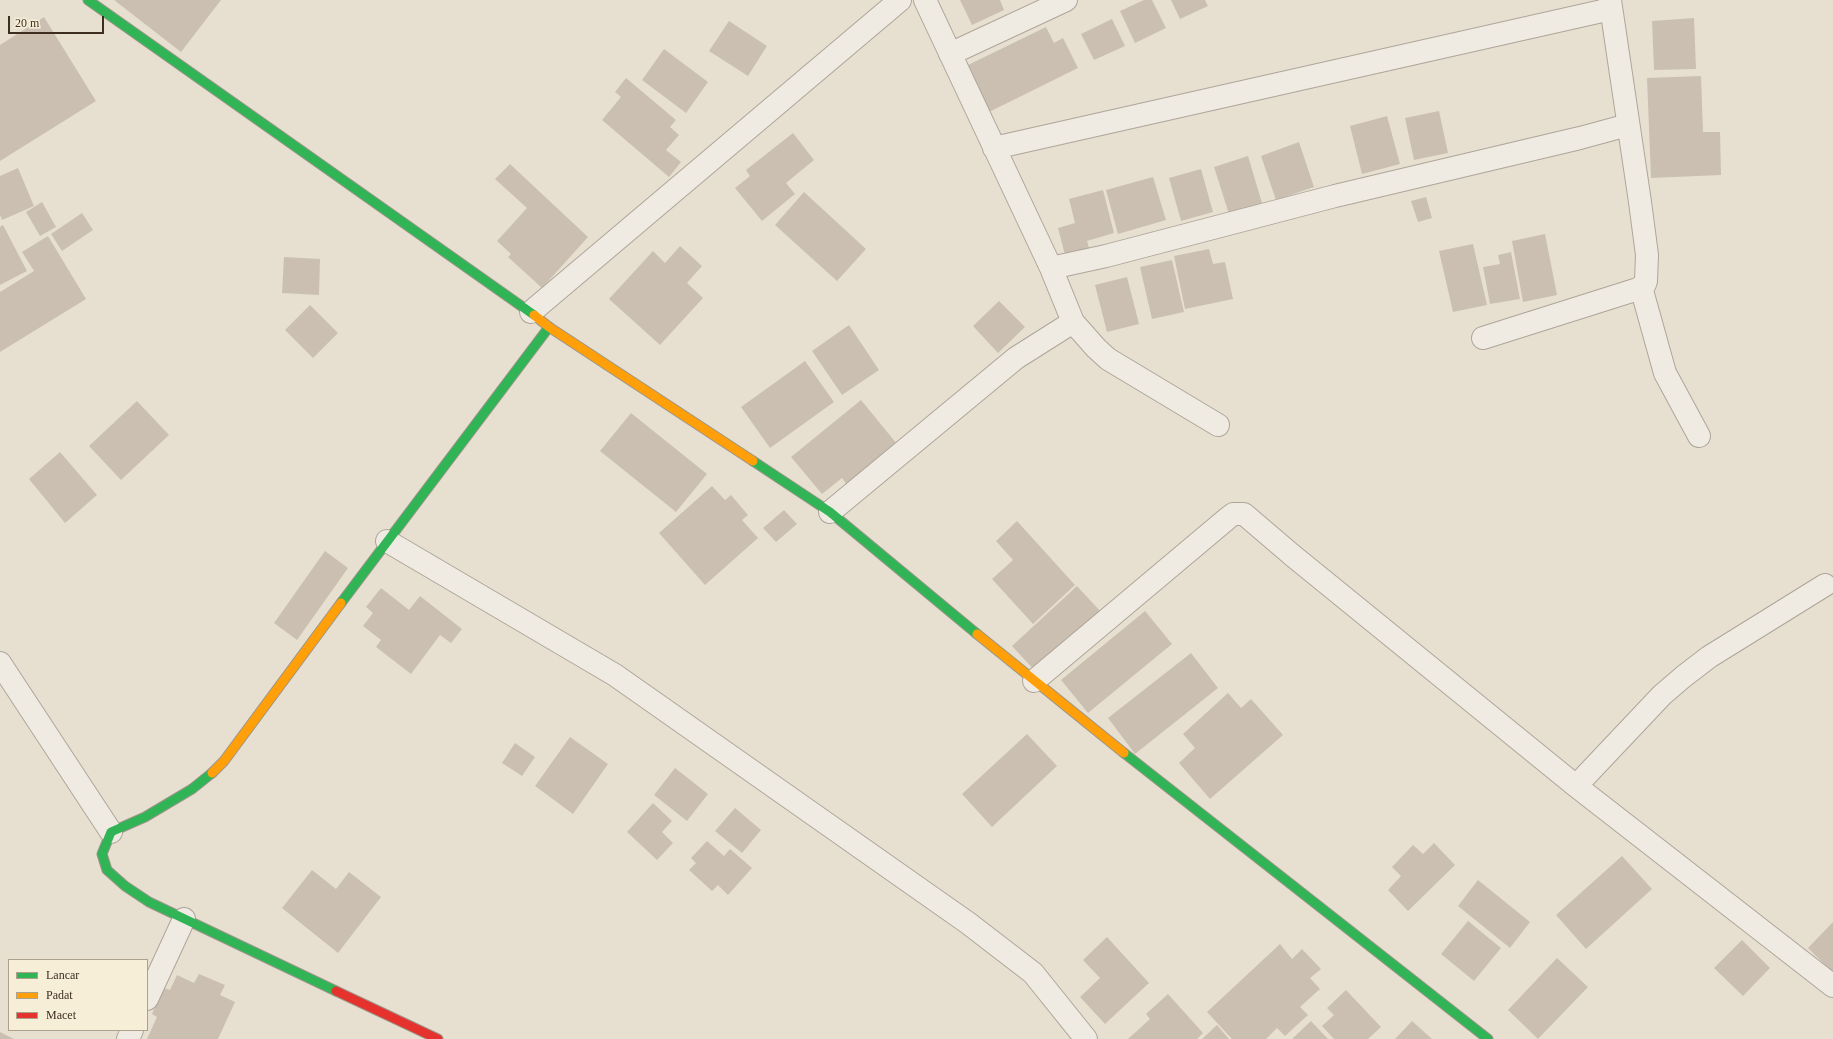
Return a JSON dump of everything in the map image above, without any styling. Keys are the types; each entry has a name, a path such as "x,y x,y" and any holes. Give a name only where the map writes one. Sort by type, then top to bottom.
{"street":[{"path":"88,0 531,312 549,327 830,512 1034,681 1488,1039"},
{"path":"531,312 900,0"},
{"path":"925,0 1051,268 1073,322 1108,359 1218,425"},
{"path":"950,54 1066,0"},
{"path":"994,148 1610,5 1647,255 1646,281 1641,287 1483,338"},
{"path":"1051,268 1106,256 1335,196 1580,138 1628,125"},
{"path":"1641,287 1665,373 1699,436"},
{"path":"830,512 1016,358 1073,322"},
{"path":"438,1039 150,902 125,886 107,870 102,854 111,832 171,802 192,789 215,770 549,327"},
{"path":"1034,681 1228,518 1240,512 1251,518 1292,555 1576,786 1833,986"},
{"path":"387,541 615,675 968,924 1033,973 1086,1039"},
{"path":"1576,786 1662,695 1683,677 1709,657 1825,585"},
{"path":"0,663 111,832"},
{"path":"148,997 184,919"}],"building":[{"path":"114,0 221,0 181,52"},
{"path":"960,0 1000,0 1004,10 972,25"},
{"path":"1144,0 1152,0 1166,28 1135,43 1120,11"},
{"path":"1171,0 1205,0 1208,6 1180,19"},
{"path":"44,17 96,101 0,161 0,45"},
{"path":"1694,18 1696,69 1654,70 1652,21"},
{"path":"1112,19 1125,46 1094,60 1081,34"},
{"path":"729,21 767,46 748,76 709,51"},
{"path":"1046,27 1054,43 1063,38 1078,68 989,112 966,66"},
{"path":"664,49 708,82 686,113 642,80"},
{"path":"1701,76 1703,132 1720,132 1721,175 1651,178 1647,78"},
{"path":"626,78 676,120 670,127 679,135 666,150 681,162 669,177 602,120 621,97 615,92"},
{"path":"1439,111 1448,153 1414,160 1405,118"},
{"path":"1387,116 1400,164 1362,174 1350,126"},
{"path":"793,133 814,160 786,183 795,194 762,221 735,188 750,176 746,170"},
{"path":"1299,142 1314,187 1276,200 1261,156"},
{"path":"1248,156 1262,203 1229,214 1214,167"},
{"path":"510,164 588,237 542,288 508,257 511,254 497,241 527,208 495,179"},
{"path":"18,168 34,206 2,220 0,215 0,176"},
{"path":"1201,169 1213,212 1181,221 1169,178"},
{"path":"1153,177 1166,220 1118,234 1106,190"},
{"path":"1103,190 1114,233 1087,241 1089,248 1065,255 1058,228 1075,223 1069,199"},
{"path":"804,192 866,249 837,281 775,225"},
{"path":"1426,197 1432,218 1418,222 1411,201"},
{"path":"42,202 56,227 40,236 26,212"},
{"path":"82,213 93,230 62,251 51,234"},
{"path":"3,225 27,271 0,285 0,227"},
{"path":"1545,234 1557,295 1523,302 1512,241"},
{"path":"48,236 86,299 0,352 0,292 34,271 22,252"},
{"path":"1473,244 1487,305 1453,312 1439,251"},
{"path":"680,246 702,266 687,283 703,298 660,345 609,299 653,251 665,263"},
{"path":"1209,249 1213,264 1225,262 1233,299 1185,309 1174,256"},
{"path":"1511,252 1520,299 1490,304 1483,267 1500,264 1498,255"},
{"path":"284,257 320,259 319,295 282,293"},
{"path":"1172,260 1184,312 1152,319 1140,267"},
{"path":"1127,277 1139,324 1107,332 1095,285"},
{"path":"999,301 1025,327 998,353 973,326"},
{"path":"310,305 338,333 313,358 285,330"},
{"path":"849,325 879,370 842,395 812,351"},
{"path":"805,361 834,402 770,448 741,407"},
{"path":"861,400 897,444 847,485 842,478 822,494 791,457"},
{"path":"137,401 169,435 121,480 89,446"},
{"path":"631,413 707,474 676,512 600,451"},
{"path":"60,452 97,495 65,523 29,479"},
{"path":"712,486 725,500 731,495 748,515 742,520 758,538 705,585 659,533"},
{"path":"784,510 797,524 776,542 763,528"},
{"path":"1017,521 1075,585 1033,624 992,579 1013,560 996,541"},
{"path":"325,551 348,568 297,640 274,623"},
{"path":"1077,586 1101,612 1037,673 1012,646"},
{"path":"381,588 409,610 420,596 462,629 451,643 440,635 411,674 376,647 381,640 363,626 373,613 366,607"},
{"path":"1145,611 1172,644 1088,713 1061,680"},
{"path":"1191,653 1218,688 1135,754 1108,718"},
{"path":"1228,693 1241,708 1251,699 1283,735 1210,799 1179,763 1195,748 1183,734"},
{"path":"1027,734 1057,766 992,827 962,794"},
{"path":"570,737 608,764 573,814 535,786"},
{"path":"515,743 535,757 522,776 502,763"},
{"path":"675,768 708,794 687,821 654,795"},
{"path":"653,803 672,821 662,832 673,843 657,860 627,832"},
{"path":"735,808 761,830 742,853 715,831"},
{"path":"707,841 724,856 730,849 752,868 728,895 718,885 712,891 689,870 696,863 691,858"},
{"path":"1434,843 1455,865 1408,911 1388,890 1401,876 1392,867 1413,845 1423,854"},
{"path":"1622,856 1652,889 1586,949 1556,915"},
{"path":"312,870 336,889 349,872 381,897 338,953 282,908"},
{"path":"1478,880 1530,922 1510,948 1458,906"},
{"path":"1468,921 1501,948 1474,981 1441,954"},
{"path":"1833,922 1833,973 1808,948"},
{"path":"1107,937 1149,983 1105,1024 1080,997 1100,978 1083,960"},
{"path":"1742,940 1770,968 1743,996 1714,968"},
{"path":"1280,944 1292,959 1302,949 1321,969 1310,978 1320,989 1300,1007 1308,1015 1285,1036 1277,1028 1266,1039 1232,1039 1207,1012"},
{"path":"1557,958 1588,987 1538,1039 1508,1010"},
{"path":"199,974 225,985 220,995 235,1002 218,1039 147,1039 157,1017 152,1014 164,988 170,990 177,975 194,983"},
{"path":"1346,990 1381,1027 1368,1039 1334,1039 1322,1026 1334,1015 1327,1008"},
{"path":"1168,994 1203,1033 1197,1039 1128,1039 1150,1019 1146,1014"},
{"path":"1311,1021 1328,1039 1292,1039"},
{"path":"1412,1021 1432,1039 1395,1039"},
{"path":"1217,1025 1229,1039 1202,1039"},
{"path":"0,1032 14,1039 0,1039"}],"traffic: fast":[{"path":"88,0 534,315"},
{"path":"341,603 549,327"},
{"path":"753,461 830,512 977,634"},
{"path":"1124,753 1488,1039"},
{"path":"212,773 192,789 145,817 111,832 102,854 107,870 125,886 149,902 336,991"}],"traffic: slow":[{"path":"534,315 549,327 753,461"},
{"path":"212,773 224,761 341,603"},
{"path":"977,634 1124,753"}],"traffic: jam":[{"path":"336,991 438,1039"}]}
